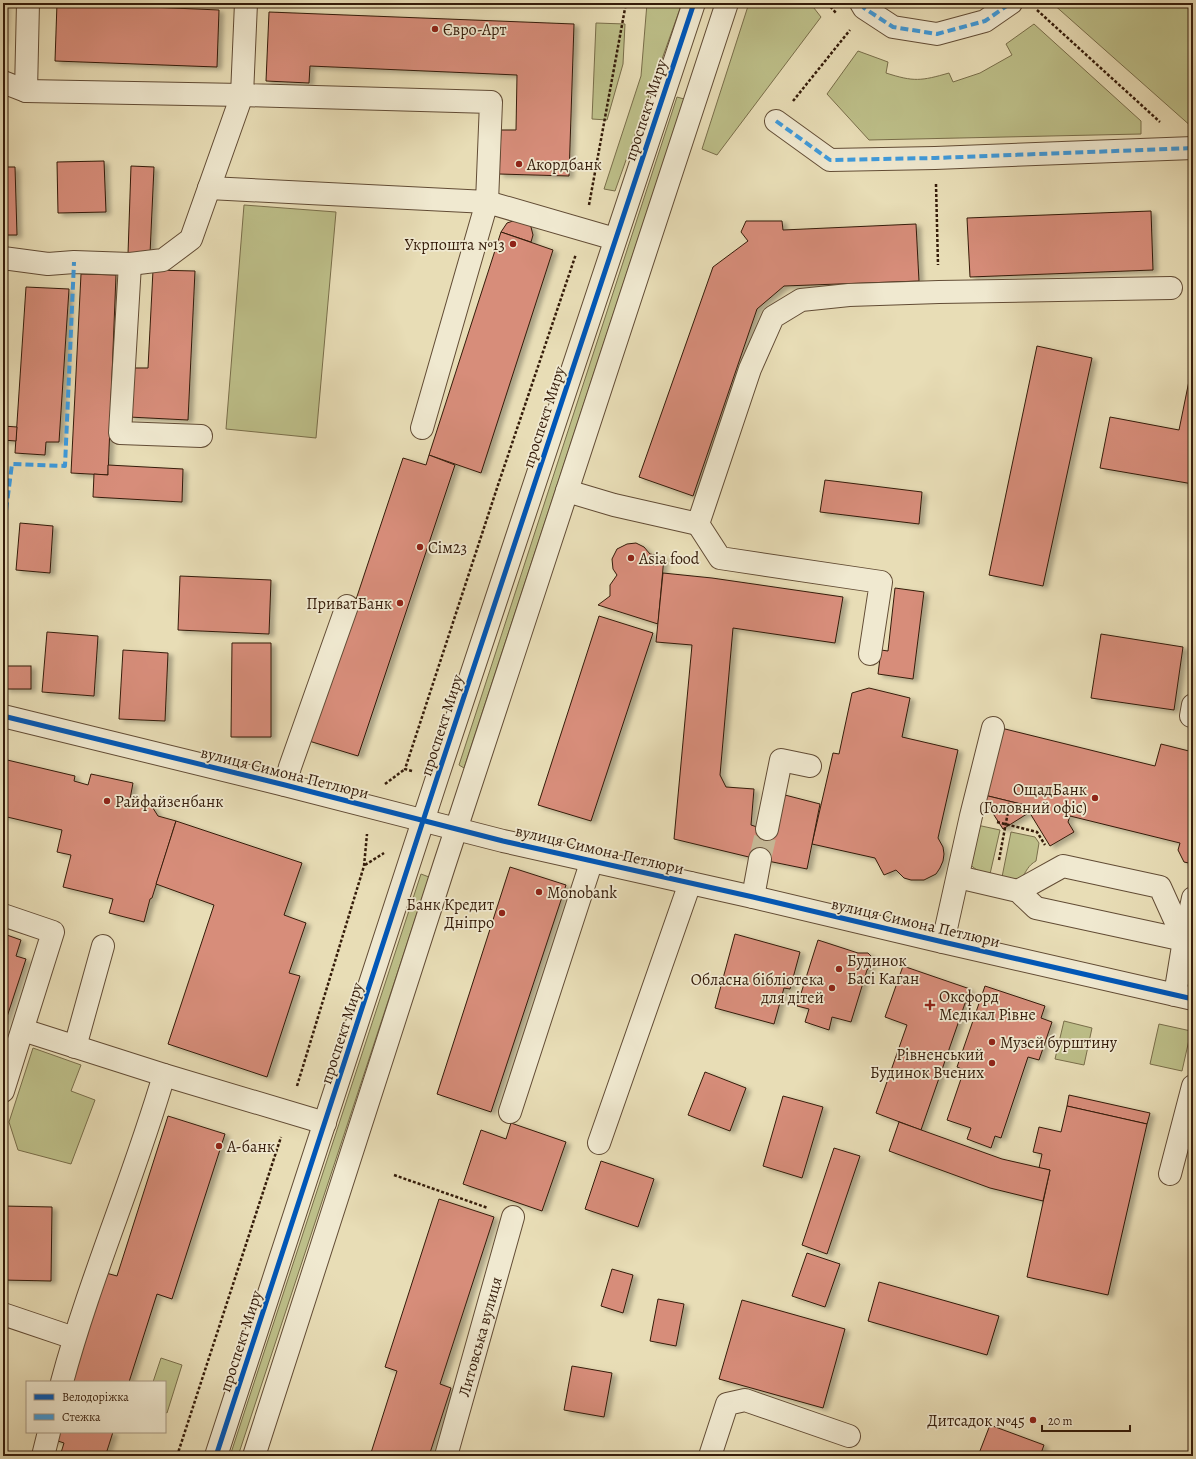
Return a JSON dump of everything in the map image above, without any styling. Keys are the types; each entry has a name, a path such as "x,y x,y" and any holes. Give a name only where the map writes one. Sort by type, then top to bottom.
{"street":[{"path":"26,91 28,3"},
{"path":"3,258 48,264 74,262 130,264 163,260 192,239 242,95 246,3"},
{"name":"проспект Миру","path":"216,1456 694,3"},
{"path":"254,1456 456,828 727,3"},
{"path":"862,5 893,28 937,34 985,21 1011,3"},
{"path":"3,82 26,91 491,102 487,202 422,428"},
{"path":"776,121 830,160 935,158 1191,148"},
{"path":"209,188 487,202 616,239"},
{"path":"130,264 120,433 201,436"},
{"path":"698,524 750,369 773,317 801,300 849,295 939,292 1171,288"},
{"path":"567,491 614,505 698,524 720,558 881,582 870,654"},
{"path":"285,785 347,606"},
{"name":"вулиця Симона Петлюри","path":"3,716 285,785 503,841 592,860 1184,997"},
{"path":"943,942 971,816 993,728"},
{"path":"766,829 781,760 810,766"},
{"path":"753,897 760,859"},
{"path":"510,1112 592,860"},
{"path":"1018,890 1063,866 1160,887 1184,940"},
{"path":"958,877 1018,890 1036,908 1184,940"},
{"path":"599,1142 690,883"},
{"path":"1184,997 1184,940 1193,898"},
{"path":"3,915 53,932 3,1091"},
{"path":"75,1047 103,946"},
{"path":"22,1030 164,1075 325,1123"},
{"path":"62,1381 74,1338 153,1113 164,1075"},
{"path":"1170,1174 1193,1086"},
{"name":"Литовська вулиця","path":"446,1456 513,1217"},
{"path":"3,1314 74,1338"},
{"path":"710,1456 726,1404 745,1400 849,1436"},
{"path":"43,1456 49,1433"}],"path":[{"path":"380,788 405,769 495,492 584,231 626,3"},
{"path":"776,121 850,29 862,5"},
{"path":"1036,8 1191,148"},
{"path":"935,158 939,292"},
{"path":"405,769 416,772"},
{"path":"995,885 1010,801"},
{"path":"1006,824 1037,832 1047,848"},
{"path":"177,1456 289,1112 364,866 368,827"},
{"path":"364,866 390,849"},
{"path":"394,1175 513,1217"}],"green space":[{"path":"647,3 682,3 615,191 604,189 641,76"},
{"path":"749,3 810,3 821,17 717,155 702,149"},
{"path":"1052,3 1193,3 1193,128"},
{"path":"596,23 625,24 623,64 607,120 592,119"},
{"path":"1034,24 1141,121 1141,134 869,140 827,94 858,51 888,62 886,73 904,78 924,79 949,73 953,82 980,73 1012,55 1006,44"},
{"path":"677,97 684,99 464,768 459,765"},
{"path":"244,205 336,212 316,438 226,429"},
{"path":"977,825 1000,830 990,874 979,871 970,864"},
{"path":"1011,832 1035,837 1039,843 1036,861 1028,868 1024,875 1017,879 1002,877"},
{"path":"421,874 429,877 238,1456 230,1456"},
{"path":"1064,1021 1092,1028 1084,1065 1055,1059"},
{"path":"1159,1024 1191,1031 1182,1071 1150,1064"},
{"path":"33,1048 81,1065 71,1091 95,1100 71,1164 18,1150 9,1122"},
{"path":"161,1358 182,1365 167,1413 166,1381 153,1381"}],"building":[{"path":"3,3 5,3 3,42"},
{"path":"57,3 219,10 217,67 55,61"},
{"path":"269,12 574,24 569,176 499,174 501,130 516,130 517,75 310,66 309,83 266,81"},
{"path":"104,161 106,212 58,213 57,162"},
{"path":"131,166 154,167 150,254 128,254"},
{"path":"3,167 15,167 17,235 3,235"},
{"path":"1151,211 1153,270 970,277 967,218"},
{"path":"1190,218 1193,218 1193,259 1192,240"},
{"path":"516,220 525,221 531,227 533,235 531,242 501,232 507,223"},
{"path":"746,221 782,221 783,230 916,224 919,281 784,286 757,309 693,496 639,477 713,267 748,241 741,232"},
{"path":"501,232 553,250 481,473 429,455"},
{"path":"153,270 195,271 188,420 129,417 132,368 148,368"},
{"path":"81,274 116,275 108,475 71,473"},
{"path":"26,287 69,289 59,442 46,442 45,455 15,453"},
{"path":"1037,346 1092,358 1043,586 989,575"},
{"path":"1191,371 1193,371 1193,484 1100,468 1110,417 1179,430"},
{"path":"3,426 17,427 16,441 3,440"},
{"path":"429,455 455,465 358,756 309,741 403,458 426,465"},
{"path":"108,465 183,469 182,502 93,497 94,474 108,475"},
{"path":"825,480 922,492 919,524 820,512"},
{"path":"20,523 53,526 50,573 16,570"},
{"path":"636,543 644,547 650,554 664,557 658,624 598,605 610,596 610,585 617,575 613,569 612,559 617,549 627,544"},
{"path":"663,573 712,578 843,597 835,643 733,628 720,775 726,787 754,789 751,825 760,828 753,858 674,839 692,645 656,642"},
{"path":"180,576 271,580 269,634 178,630"},
{"path":"895,588 924,592 913,679 878,674 881,650 888,651"},
{"path":"599,616 653,633 591,821 538,805"},
{"path":"47,632 98,636 94,696 42,692"},
{"path":"1101,634 1183,647 1174,710 1091,698"},
{"path":"232,643 271,643 271,737 231,737"},
{"path":"123,650 168,653 165,721 119,719"},
{"path":"5,666 31,666 31,689 5,689"},
{"path":"869,688 910,698 902,737 958,750 938,838 943,847 943,861 936,874 924,880 911,880 904,878 896,870 884,875 875,858 812,844 833,753 839,754 852,693"},
{"name":"ОщадБанк (Головний офіс)","path":"1001,728 1155,766 1161,744 1193,752 1193,864 1184,862 1178,850 1180,843 1070,816 1068,822 1074,832 1050,846 1025,805 984,795"},
{"path":"3,759 75,776 74,781 88,785 91,774 133,783 130,799 151,805 158,816 176,821 152,898 150,899 144,922 109,913 113,899 63,887 71,855 57,852 62,830 3,816"},
{"path":"781,794 820,804 807,869 753,858 760,828"},
{"path":"984,795 1025,805 1030,812 1003,829 983,798"},
{"path":"176,821 302,863 284,915 306,923 289,973 300,976 267,1077 168,1044 214,905 156,884"},
{"path":"510,867 566,885 491,1112 437,1094"},
{"path":"4,934 21,940 16,956 26,959 3,1029"},
{"path":"735,934 800,952 790,989 784,988 774,1024 715,1008"},
{"name":"Обласна бібліотека для дітей","path":"818,940 858,953 868,953 872,960 872,965 867,970 851,1022 832,1017 829,1030 805,1022 809,1009 797,1006"},
{"path":"903,966 970,989 921,1130 876,1113 907,1025 885,1017"},
{"name":"Рівненський Будинок Вчених","path":"985,986 1045,1006 1041,1018 1052,1022 1039,1060 1028,1057 1001,1138 995,1136 991,1148 967,1139 971,1128 947,1120 964,1070 957,1067"},
{"path":"705,1072 746,1088 730,1131 688,1115"},
{"path":"1069,1095 1150,1113 1147,1124 1067,1106"},
{"path":"783,1096 823,1107 802,1178 763,1166"},
{"path":"1067,1106 1147,1124 1108,1295 1027,1277 1050,1170 1039,1168 1042,1154 1033,1152 1039,1127 1061,1132"},
{"path":"168,1116 225,1134 172,1299 157,1294 129,1381 70,1381 106,1273 117,1276"},
{"path":"899,1122 1002,1159 1050,1170 1043,1201 990,1188 889,1151"},
{"path":"511,1123 566,1142 542,1211 463,1184 481,1130 506,1139"},
{"path":"834,1148 860,1156 827,1254 802,1245"},
{"path":"601,1161 654,1179 638,1227 585,1209"},
{"path":"439,1199 494,1217 440,1384 451,1388 429,1456 370,1456 397,1371 385,1367"},
{"path":"3,1206 52,1207 51,1281 3,1280"},
{"path":"807,1253 840,1264 825,1307 792,1296"},
{"path":"612,1269 633,1275 623,1313 601,1306"},
{"path":"879,1282 999,1316 987,1355 868,1321"},
{"path":"658,1299 684,1304 676,1346 650,1341"},
{"path":"742,1300 845,1329 823,1408 719,1379"},
{"path":"572,1366 612,1373 604,1417 564,1410"},
{"path":"990,1425 1044,1445 1040,1456 978,1456"},
{"path":"54,1433 113,1433 106,1454 111,1456 60,1456 64,1443 52,1439"},
{"path":"913,1452 924,1456 911,1456"}],"tunnel":[{"path":"760,859 767,829"}],"marked path":[{"path":"861,3 864,8 893,27 937,34 985,21 1011,3"},
{"path":"776,121 830,160 935,158 1193,148"},
{"path":"3,534 12,464 65,466 74,262"}],"cycle path":[{"path":"216,1456 437,778 694,3"},
{"path":"3,716 285,785 503,841 753,897 1193,999"}],"place":[{"name":"Євро-Арт","path":"435,29"},
{"name":"Акордбанк","path":"519,164"},
{"name":"Укрпошта №13","path":"513,244"},
{"name":"Сім23","path":"420,547"},
{"name":"Asia food","path":"631,558"},
{"name":"ПриватБанк","path":"400,603"},
{"name":"ОщадБанк (Головний офіс)","path":"1095,798"},
{"name":"Райфайзенбанк","path":"107,801"},
{"name":"Monobank","path":"539,892"},
{"name":"Банк Кредит Дніпро","path":"502,913"},
{"name":"Будинок Басі Каган","path":"839,969"},
{"name":"Обласна бібліотека для дітей","path":"832,988"},
{"name":"Оксфорд Медікал Рівне","path":"930,1005"},
{"name":"Музей бурштину","path":"992,1042"},
{"name":"Рівненський Будинок Вчених","path":"992,1063"},
{"name":"А-банк","path":"219,1146"},
{"name":"Дитсадок №45","path":"1033,1420"}]}
